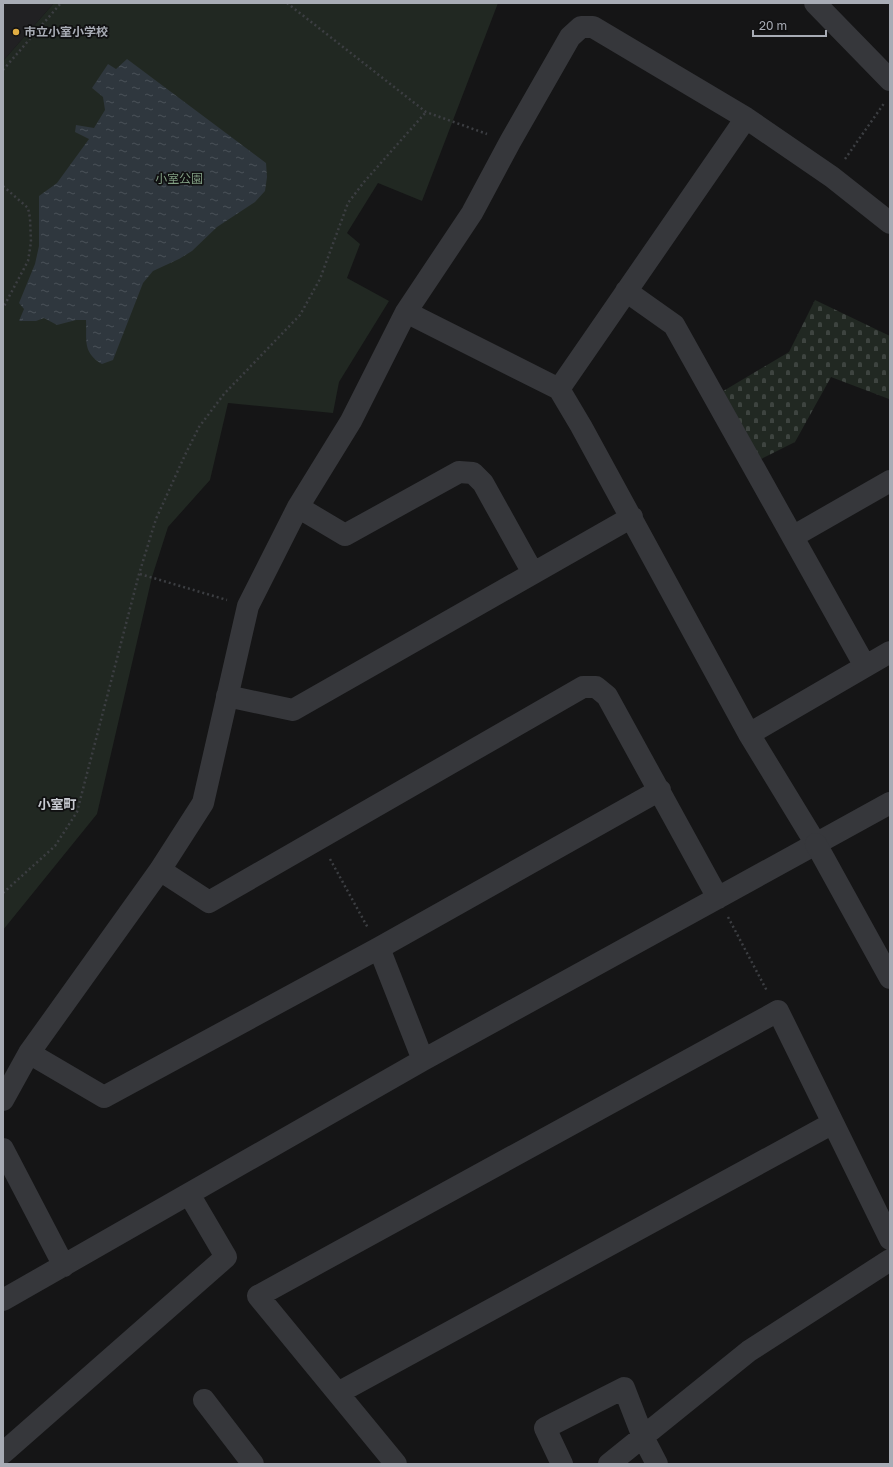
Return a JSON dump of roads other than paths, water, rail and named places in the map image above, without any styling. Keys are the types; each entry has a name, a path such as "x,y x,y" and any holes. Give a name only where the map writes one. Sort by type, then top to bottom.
{"street":[{"path":"815,3 890,80"},
{"path":"3,1100 29,1053 160,870 203,803 248,606 298,507 351,421 406,312 472,212 570,36 581,27 593,27 746,118 832,177 890,223"},
{"path":"559,389 746,118"},
{"path":"626,291 674,325 866,666"},
{"path":"406,312 559,389 632,517 749,734 816,844 890,978"},
{"path":"298,507 345,535 459,472 473,474 483,483 533,573"},
{"path":"794,536 890,481"},
{"path":"227,696 293,710 632,517"},
{"path":"749,734 890,652"},
{"path":"160,870 209,902 583,686 596,687 607,696 718,898"},
{"path":"29,1053 104,1097 379,948 660,790"},
{"path":"3,1300 423,1060 890,803"},
{"path":"379,948 423,1060"},
{"path":"396,1464 258,1296 778,1011 890,1239"},
{"path":"338,1393 833,1123"},
{"path":"3,1149 64,1266"},
{"path":"3,1453 226,1257 189,1194"},
{"path":"609,1464 749,1351 890,1260"},
{"path":"562,1464 545,1428 624,1388 643,1437 657,1464"},
{"path":"204,1400 253,1464"}],"water":[{"path":"127,59 266,163 267,177 265,191 255,202 217,227 192,251 153,271 143,283 113,360 102,364 91,355 88,350 86,340 86,320 76,320 57,325 44,318 36,321 19,321 24,309 19,303 35,264 39,246 39,196 57,183 89,139 75,132 76,125 94,128 105,110 103,97 92,88 108,64 116,69"}],"place":[{"name":"市立小室小学校","path":"16,32"}],"district":[{"name":"小室町","path":"57,804"}],"park label":[{"name":"小室公園","path":"179,179"}]}
